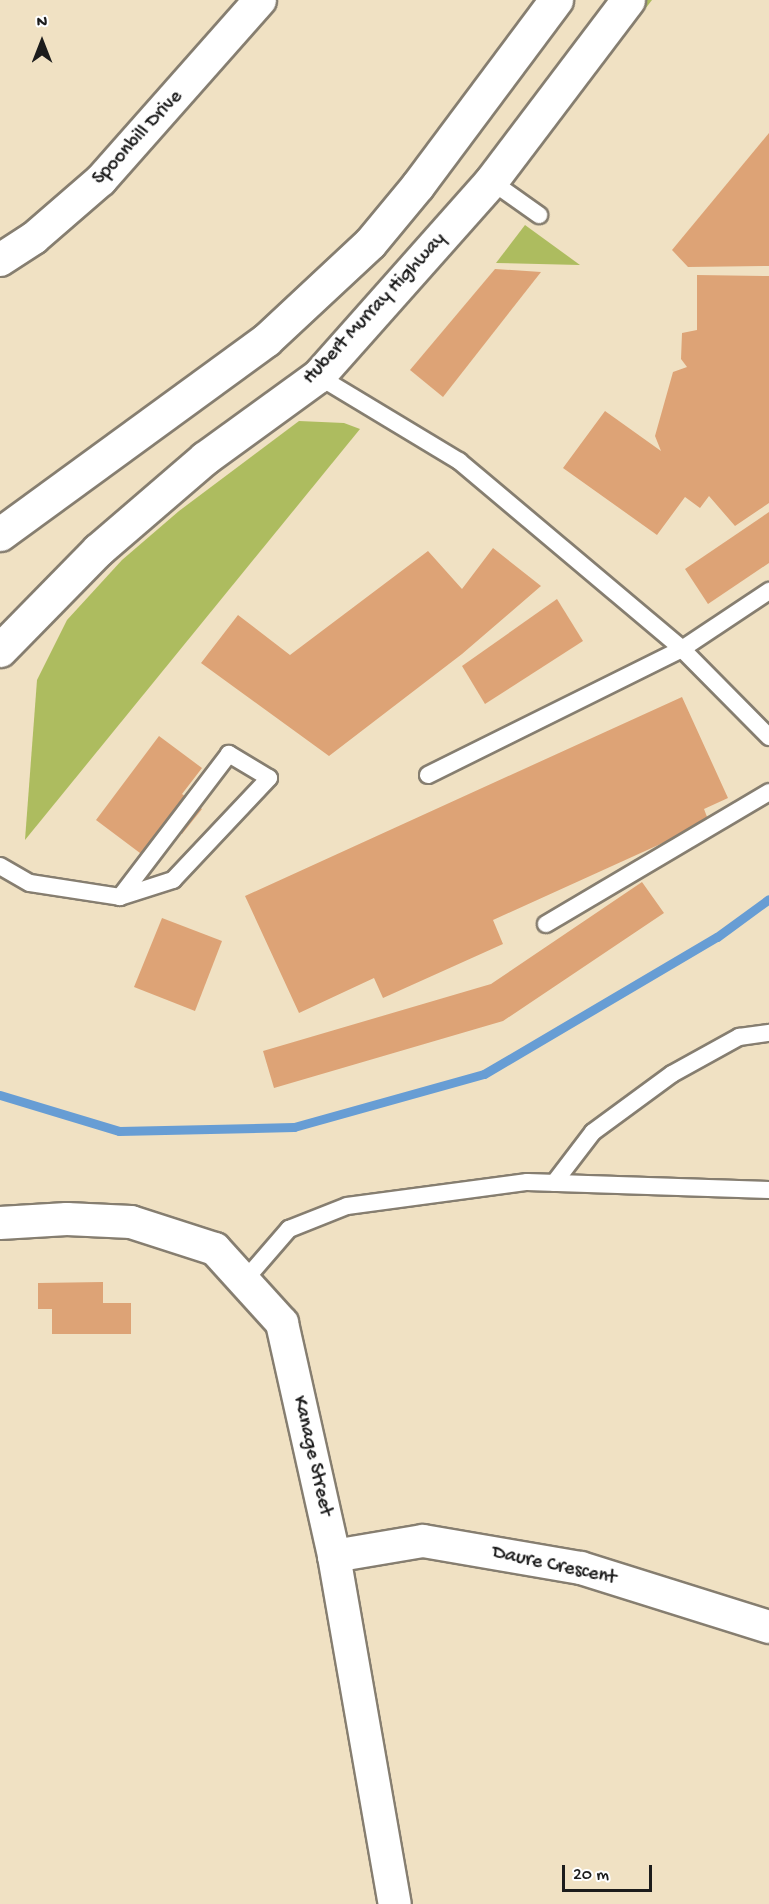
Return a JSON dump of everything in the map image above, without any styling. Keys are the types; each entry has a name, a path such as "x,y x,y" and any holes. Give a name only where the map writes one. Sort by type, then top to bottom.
{"highway":[{"path":"0,534 266,340 370,243 418,185 556,0"},
{"name":"Hubert Murray Highway","path":"0,650 107,543 205,458 318,376 491,181 628,0"}],"street":[{"name":"Spoonbill Drive","path":"0,260 34,238 101,180 260,0"},
{"name":"Kanage Street","path":"0,1223 67,1219 131,1222 215,1249 282,1323 334,1556 395,1904"},
{"name":"Daure Crescent","path":"334,1556 423,1541 581,1568 769,1627"}],"lane":[{"path":"491,181 538,215"},
{"path":"318,376 459,461 682,649 769,737"},
{"path":"428,775 682,649 769,591"},
{"path":"0,866 30,883 120,897 172,880 269,778 229,754 120,897"},
{"path":"546,924 769,792"},
{"path":"554,1183 593,1132 672,1074 739,1037 769,1033"},
{"path":"244,1281 289,1230 347,1206 527,1182 769,1190"}],"green space":[{"path":"643,0 652,0 545,139 543,129"},
{"path":"525,225 580,265 496,263"},
{"path":"299,421 344,423 360,429 25,840 37,680 67,620 122,560 179,511"}],"building":[{"path":"769,133 769,266 688,267 672,250"},
{"path":"495,269 541,272 443,397 410,370"},
{"path":"697,275 769,276 769,503 735,526 709,496 700,508 685,497 657,535 563,468 605,411 661,451 655,436 673,372 687,367 681,359 682,333 697,330"},
{"path":"769,512 769,563 708,604 685,569"},
{"path":"493,548 541,586 462,654 329,756 201,663 238,615 290,655 428,551 462,589"},
{"path":"557,599 583,641 485,704 462,666"},
{"path":"682,697 728,798 704,809 709,822 493,920 503,944 383,998 374,978 299,1013 245,896"},
{"path":"159,736 202,768 182,794 202,809 182,834 169,824 144,856 96,820"},
{"path":"642,882 664,913 503,1021 274,1088 263,1051 491,984"},
{"path":"162,918 222,941 195,1011 134,987"},
{"path":"103,1282 103,1303 131,1303 131,1334 52,1334 52,1309 38,1309 38,1283"}],"waterway":[{"path":"0,1095 119,1131 294,1127 484,1074 717,937 769,899"}]}
